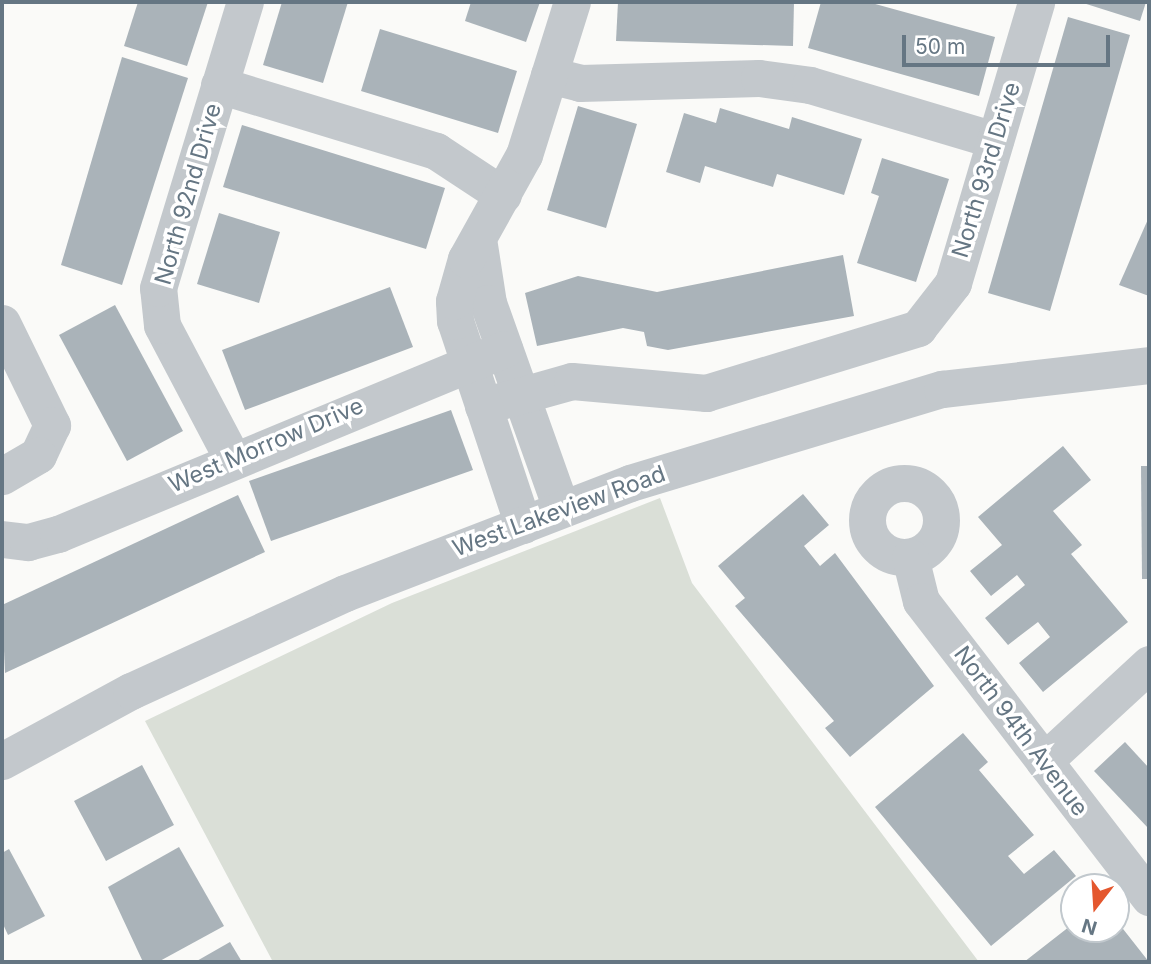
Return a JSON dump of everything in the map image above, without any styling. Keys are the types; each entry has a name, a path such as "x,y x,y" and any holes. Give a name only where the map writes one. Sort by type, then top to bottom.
{"street":[{"name":"North 92nd Drive","path":"232,458 162,325 158,288 244,2"},
{"path":"523,525 469,361 454,301 457,278 479,245 524,155 572,2"},
{"name":"North 93rd Drive","path":"520,393 600,380 706,393 918,328 953,283 1036,2"},
{"path":"549,75 580,83 758,78 810,85 995,140"},
{"path":"219,85 436,151 503,195"},
{"path":"479,245 488,303 561,508"},
{"path":"2,323 52,425 38,455 2,476"},
{"name":"West Morrow Drive","path":"2,567 15,540 232,458 504,349"},
{"name":"West Lakeview Road","path":"10,750 345,593 561,508 715,454 942,388 1149,365"},
{"path":"483,406 520,393"},
{"name":"North 94th Avenue","path":"910,557 922,601 1149,897"},
{"path":"1044,761 1149,664"}],"shaded area":[{"path":"660,498 692,583 979,962 273,962 145,721 392,603"}],"building":[{"path":"138,2 208,2 187,66 124,46"},
{"path":"282,2 348,2 323,83 263,65"},
{"path":"471,2 540,2 526,42 465,21"},
{"path":"618,2 794,2 793,46 616,41"},
{"path":"821,2 868,2 995,37 979,96 808,48"},
{"path":"1080,2 1146,2 1140,21"},
{"path":"1068,17 1130,35 1050,311 988,293"},
{"path":"380,29 517,71 498,133 361,91"},
{"path":"122,57 188,78 122,285 61,265"},
{"path":"578,106 637,124 606,228 547,210"},
{"path":"720,108 789,129 792,117 862,139 844,195 777,174 773,187 705,166 700,183 666,172 684,113 716,123"},
{"path":"242,125 445,188 426,249 223,187"},
{"path":"882,158 949,179 916,282 857,263 879,196 871,193"},
{"path":"219,213 280,232 259,303 197,284"},
{"path":"1149,217 1149,296 1119,285"},
{"path":"843,255 854,316 668,350 647,346 644,332 623,328 537,346 525,293 578,276 657,292"},
{"path":"390,287 413,347 245,410 222,350"},
{"path":"115,305 183,431 127,461 59,335"},
{"path":"451,410 473,470 271,541 249,481"},
{"path":"1063,446 1091,480 1053,511 1082,545 1071,554 1128,622 1043,692 1019,663 1050,637 1038,622 1008,645 985,618 1025,585 1017,575 991,596 970,571 1002,545 978,517"},
{"path":"1141,466 1149,466 1149,579 1142,579"},
{"path":"803,494 829,525 804,546 820,566 835,553 934,686 850,757 825,728 834,721 735,606 745,598 718,566"},
{"path":"238,495 265,552 5,673 2,605"},
{"path":"963,733 988,762 979,770 1034,835 1008,856 1024,874 1054,850 1073,873 1060,873 1060,889 991,946 875,807"},
{"path":"1125,742 1149,768 1149,829 1094,771"},
{"path":"142,765 174,825 106,861 74,801"},
{"path":"179,847 224,926 158,962 143,962 108,887"},
{"path":"9,849 45,916 8,935 2,922 2,853"},
{"path":"1060,934 1060,943 1130,943 1130,938 1149,962 1024,962"},
{"path":"230,942 242,962 195,962"}]}
